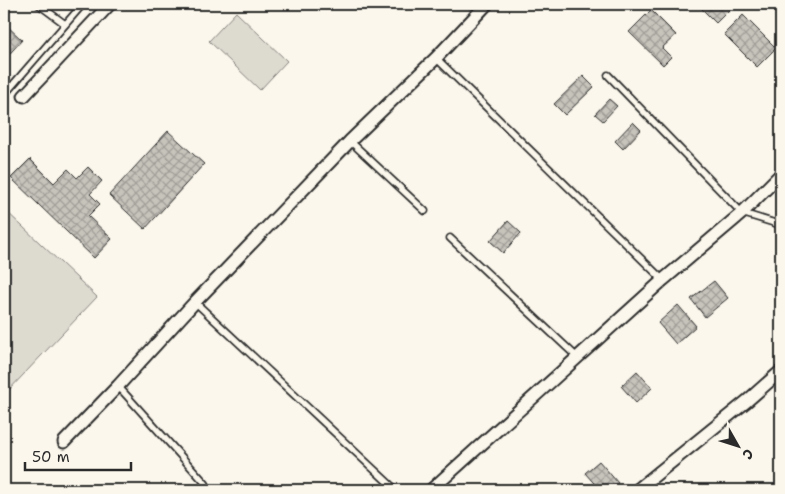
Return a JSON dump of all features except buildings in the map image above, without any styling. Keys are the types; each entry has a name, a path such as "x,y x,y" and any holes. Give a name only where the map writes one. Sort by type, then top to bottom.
{"street":[{"path":"24,96 110,4"},
{"path":"64,442 350,141 436,58 487,4"},
{"path":"432,490 663,280 742,213 781,174"},
{"path":"637,490 781,371"}],"lane":[{"path":"38,4 65,24"},
{"path":"4,96 83,4"},
{"path":"436,58 663,280"},
{"path":"608,75 742,213 781,225"},
{"path":"350,141 425,211"},
{"path":"450,238 577,357"},
{"path":"195,302 396,490"},
{"path":"118,386 206,484 204,490"}],"shaded area":[{"path":"236,12 287,61 260,90 209,41"},
{"path":"4,209 97,297 7,392 4,388"}]}
